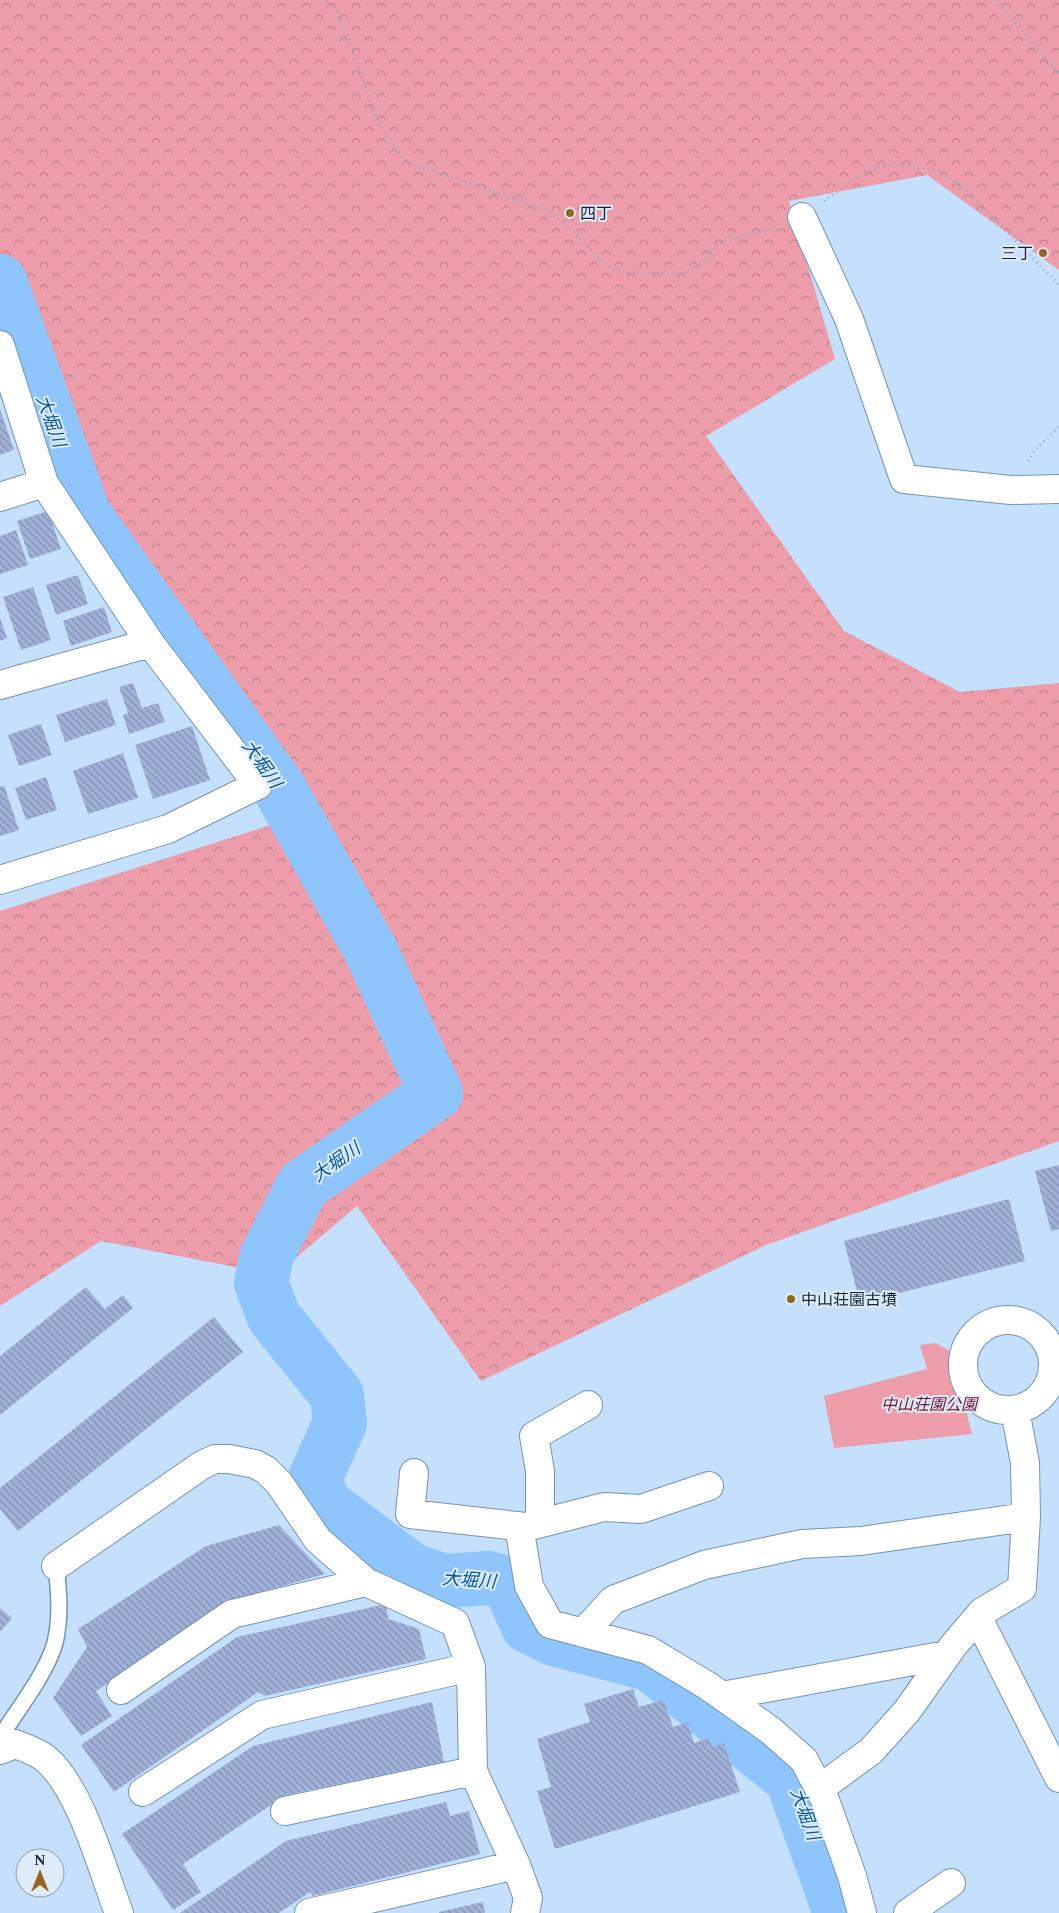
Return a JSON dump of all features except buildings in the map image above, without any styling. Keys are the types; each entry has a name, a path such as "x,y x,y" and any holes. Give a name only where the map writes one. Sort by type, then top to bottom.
{"street":[{"path":"802,217 848,319 904,479 1011,490 1059,489"},
{"path":"0,345 44,483 150,643 258,785 168,829 0,880"},
{"path":"0,497 44,483"},
{"path":"0,685 150,643"},
{"path":"588,1405 534,1436 540,1471 529,1524 529,1586 550,1624 648,1650 722,1696 770,1730 804,1760 819,1789 852,1876 862,1913"},
{"path":"819,1789 871,1750 907,1711 946,1655 982,1612 1022,1588 1026,1517 1025,1463 1015,1410"},
{"path":"56,1566 202,1465 215,1459 229,1459 255,1464 266,1470 279,1483 318,1540 366,1582 455,1623 471,1667 473,1771 516,1865 528,1898 525,1913"},
{"path":"414,1473 410,1514 529,1524 604,1508 641,1509 709,1486"},
{"path":"583,1633 612,1600 704,1565 802,1544 861,1541 1026,1517"},
{"path":"121,1690 232,1614 366,1582"},
{"path":"978,1618 1059,1778"},
{"path":"722,1696 946,1655"},
{"path":"143,1792 262,1715 471,1667"},
{"path":"4,1742 45,1758 62,1776 77,1801 119,1913"},
{"path":"285,1811 473,1771"},
{"path":"309,1913 516,1865"},
{"path":"908,1913 951,1883"}],"lane":[{"path":"4,1742 54,1644 59,1600 56,1566"}],"path":[{"path":"327,0 336,10 348,36 377,121 406,162 548,211 573,231 599,259 623,273 684,274 700,265 719,243 766,232 802,217 866,171 894,164 940,171 964,188 1059,285"},
{"path":"996,0 1059,74"},
{"path":"1011,490 1035,450 1059,427"}],"green space":[{"path":"0,0 1059,0 1059,270 927,175 789,201 835,359 706,436 844,631 960,692 1059,683 1059,1141 766,1245 481,1381 357,1206 276,1275 101,1241 0,1306 0,911 293,818 88,472 0,266"},
{"name":"中山荘園公園","path":"936,1343 951,1352 972,1434 834,1448 824,1396 927,1369 920,1345"}],"waterway":[{"name":"大堀川","path":"0,281 84,514 279,788 370,949 436,1093 303,1185 267,1255 261,1283 274,1317 337,1395 340,1423 315,1478 323,1503 412,1570 445,1581 489,1578 509,1584 528,1626 554,1639 651,1665 792,1779 840,1913"}],"place":[{"name":"四丁","path":"570,213"},
{"name":"三丁","path":"1043,253"},
{"name":"中山荘園古墳","path":"791,1299"}]}
